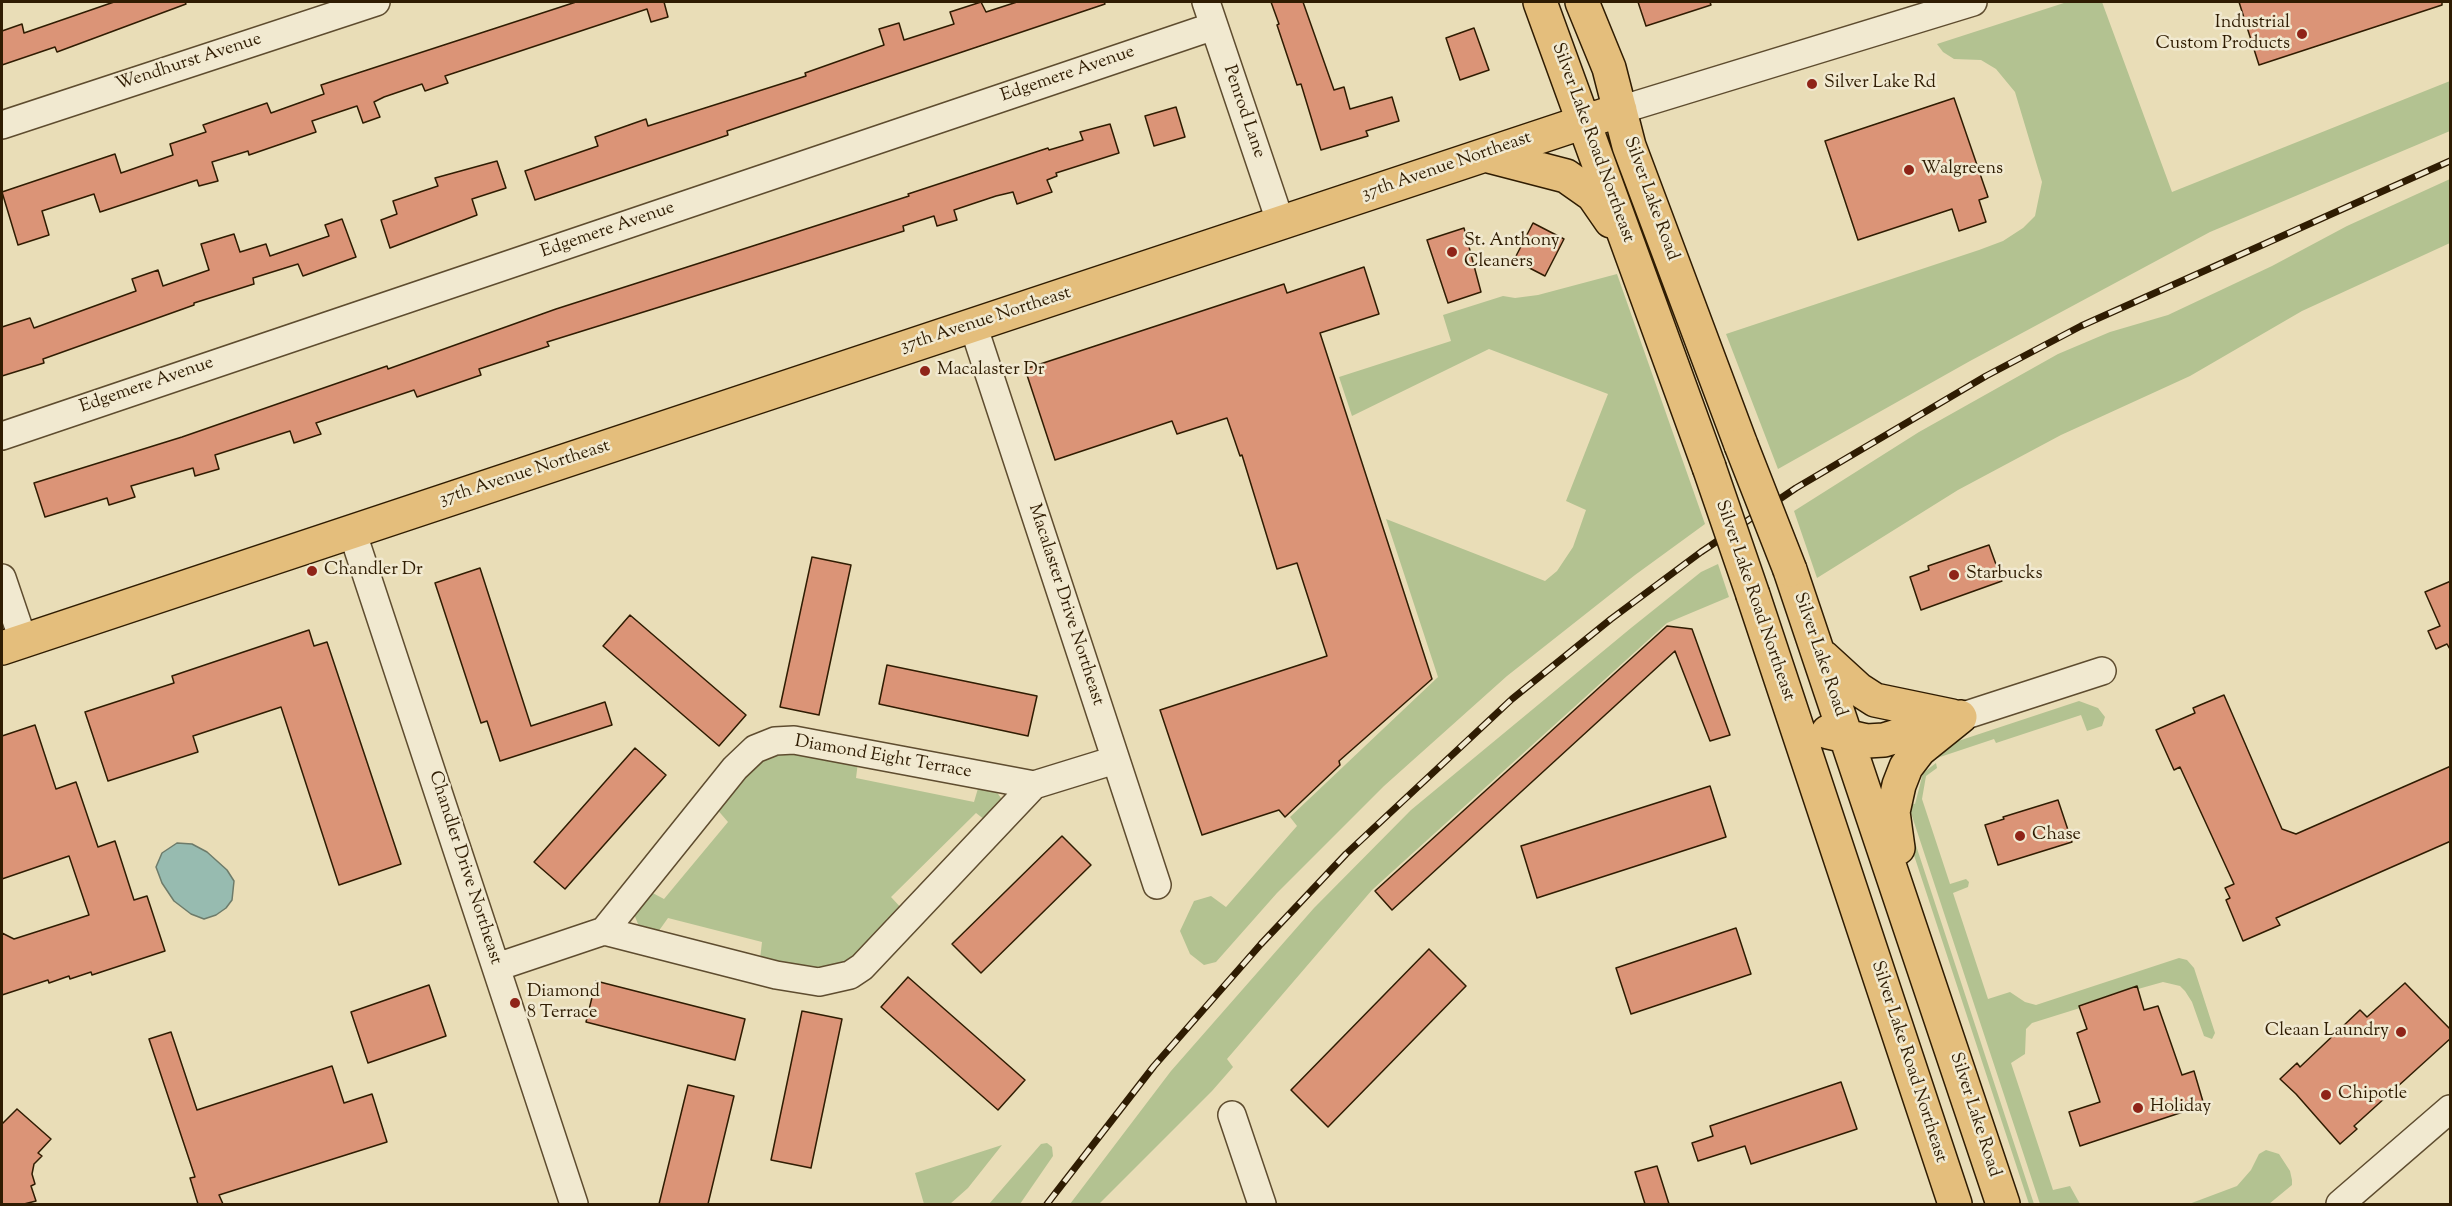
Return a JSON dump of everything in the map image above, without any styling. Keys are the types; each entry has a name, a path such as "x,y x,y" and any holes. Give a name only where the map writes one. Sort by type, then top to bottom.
{"main road":[{"name":"Silver Lake Road Northeast","path":"1540,2 1709,467 1955,1204"},
{"path":"1582,2 1609,68 1620,110"},
{"name":"37th Avenue Northeast","path":"12,644 1620,110"},
{"name":"Silver Lake Road","path":"1620,110 1633,157 1820,653 2003,1204"},
{"path":"1485,154 1549,170 1576,181 1593,195 1631,250"},
{"path":"1820,653 1858,689 1875,700 1959,717"},
{"path":"1787,699 1822,731 1867,741 1884,740 1959,717"},
{"path":"1909,917 1893,812 1899,785 1906,767 1919,750 1959,717"}],"street":[{"name":"Wendhurst Avenue","path":"2,125 376,2"},
{"name":"37th Avenue Northeast","path":"1620,110 1901,13 1973,2"},
{"name":"Penrod Lane","path":"1210,14 1281,224"},
{"name":"Edgemere Avenue","path":"2,436 1210,14"},
{"name":"Macalaster Drive Northeast","path":"972,326 1157,885"},
{"name":"Chandler Drive Northeast","path":"352,531 574,1204"},
{"path":"2,578 12,644"},
{"path":"1959,717 2102,671"},
{"name":"Diamond Eight Terrace","path":"1034,785 861,967 850,975 819,982 776,975 604,932 735,768 755,749 775,741 794,741 1034,785 1115,760"},
{"path":"497,967 604,932"},
{"path":"2340,1204 2451,1109"},
{"path":"1232,1115 1262,1204"}],"green space":[{"path":"2067,2 2102,2 2172,192 2450,81 2450,131 2210,232 1970,361 1778,469 1726,334 1979,250 2003,241 2023,228 2035,216 2042,182 2015,92 1996,69 1981,60 1954,59 1943,52 1937,44"},
{"path":"2450,179 2450,243 2302,311 2190,376 2061,435 1958,490 1817,578 1794,511 1919,432 2058,354 2110,332 2168,315 2272,266 2347,226"},
{"path":"1617,274 1705,524 1635,575 1507,676 1384,786 1277,893 1216,962 1204,965 1190,954 1180,931 1194,901 1211,896 1226,907 1297,826 1290,817 1438,677 1386,519 1545,581 1557,571 1573,547 1586,510 1566,501 1608,394 1489,349 1352,416 1339,377 1451,341 1443,315 1503,296 1515,298 1538,295"},
{"path":"1718,564 1729,597 1667,623 1372,890 1227,1059 1233,1067 1212,1091 1099,1204 1070,1204 1171,1071 1314,908 1411,810 1631,628 1701,572"},
{"path":"2079,701 2098,708 2105,717 2102,726 2087,731 2081,715 1996,743 1994,739 1934,759 1940,747"},
{"path":"780,751 858,762 856,778 974,802 979,785 996,791 1003,801 989,823 976,813 891,897 904,911 856,958 824,971 760,959 762,942 668,918 658,932 649,931 638,924 634,914 647,890 664,899 728,822 715,807 757,761"},
{"path":"1936,763 1937,768 1926,776 1922,799 1950,884 1966,879 1969,882 1968,887 1953,893 1988,999 2010,992 2025,1002 2036,1005 2179,958 2187,960 2194,968 2215,1033 2212,1039 2204,1036 2192,1002 2185,991 2180,986 2163,982 2138,989 2136,986 2080,1005 2080,1008 2032,1023 2026,1029 2025,1054 2011,1063 2053,1190 2070,1186 2080,1204 2040,1204 1909,807 1910,803 1915,804 1923,773"},
{"path":"1905,812 2034,1204 2029,1204 1905,828"},
{"path":"1047,1143 1052,1147 1053,1156 1020,1204 989,1204 1041,1144"},
{"path":"1002,1145 968,1188 950,1204 924,1204 915,1173"},
{"path":"2266,1150 2279,1154 2290,1171 2292,1180 2292,1185 2269,1204 2189,1204 2237,1186 2251,1170 2259,1154"}],"water":[{"path":"177,843 192,844 207,852 227,870 234,881 232,900 216,915 204,919 191,914 174,901 162,883 156,867 162,853"}],"building":[{"path":"114,2 185,2 186,4 57,52 55,47 2,65 2,31 22,24 24,33"},
{"path":"576,2 664,2 668,17 651,22 647,9 445,76 448,83 425,91 422,84 384,97 374,102 380,117 363,123 357,106 312,121 316,132 249,155 248,151 212,162 218,181 199,186 197,180 100,212 94,194 42,211 49,235 18,245 2,192 115,154 121,173 173,155 170,144 206,132 203,125 267,103 271,113 324,94 321,85"},
{"path":"981,2 986,12 1017,2 1104,2 1105,4 727,131 728,135 535,200 525,171 598,146 595,137 646,119 648,126 806,76 805,73 884,45 879,29 899,23 904,40 954,24 950,12"},
{"path":"1271,2 1303,2 1334,90 1344,87 1350,109 1392,97 1399,121 1366,131 1368,136 1321,150 1301,84 1297,85"},
{"path":"1638,2 1710,2 1711,5 1646,26"},
{"name":"Industrial Custom Products","path":"2239,2 2442,2 2442,5 2259,65"},
{"path":"1474,28 1489,70 1460,80 1446,38"},
{"name":"Walgreens","path":"1954,98 1988,197 1979,200 1986,222 1959,231 1952,209 1858,240 1825,141"},
{"path":"1176,107 1185,137 1154,146 1145,116"},
{"path":"1110,124 1119,153 1056,173 1057,176 1047,180 1052,192 1017,204 1013,192 954,210 957,220 937,226 934,216 903,226 904,231 547,342 549,346 479,369 481,375 417,397 414,390 316,423 321,434 294,443 290,431 215,455 219,469 195,476 193,468 131,486 135,497 109,505 107,498 45,517 34,483 182,437 387,366 388,369 556,309 909,196 908,194 1048,148 1049,150 1083,140 1080,132"},
{"path":"497,161 506,188 472,199 477,215 390,248 381,220 397,214 393,201 438,186 435,178"},
{"path":"342,219 356,257 303,276 298,264 253,278 254,284 194,303 194,305 43,359 44,363 2,376 2,327 30,318 34,328 136,291 132,279 158,270 163,286 209,270 201,244 234,234 240,252 266,244 270,256 329,236 325,225"},
{"path":"1533,223 1564,239 1545,276 1514,260"},
{"path":"1464,228 1481,292 1448,303 1427,240"},
{"path":"1364,267 1379,314 1320,333 1432,679 1339,761 1340,765 1285,817 1279,810 1202,835 1160,710 1327,656 1297,563 1277,569 1242,455 1240,456 1227,418 1177,434 1172,421 1055,460 1025,369 1284,284 1287,293"},
{"path":"1989,545 2002,581 1921,610 1910,577 1929,570 1928,566"},
{"path":"812,557 851,565 819,715 780,707"},
{"path":"480,568 531,726 605,702 612,725 500,761 487,721 481,723 435,583"},
{"path":"2451,581 2451,651 2447,644 2436,649 2428,631 2440,626 2425,592"},
{"path":"630,615 746,715 719,746 603,646"},
{"path":"1667,626 1692,629 1730,735 1710,741 1675,651 1392,910 1375,891"},
{"path":"309,630 314,646 327,642 401,864 339,885 281,707 193,736 198,752 108,781 85,712 174,683 172,676"},
{"path":"887,665 1037,696 1028,736 879,704"},
{"path":"2224,695 2282,829 2296,834 2451,766 2451,841 2276,918 2280,925 2243,941 2226,900 2230,898 2225,888 2234,884 2180,767 2174,770 2156,730 2195,713 2193,708"},
{"path":"35,725 56,789 76,782 98,847 115,841 134,900 147,896 165,951 92,975 91,972 70,979 69,976 49,983 48,980 2,995 2,933 14,939 89,915 69,856 2,879 2,736"},
{"path":"635,748 666,775 565,889 534,862"},
{"path":"1710,786 1726,837 1537,898 1521,846"},
{"path":"2058,800 2072,842 1998,865 1985,825"},
{"path":"1062,836 1091,865 981,973 952,944"},
{"path":"1736,928 1751,974 1631,1014 1616,968"},
{"path":"1429,949 1466,986 1328,1127 1291,1090"},
{"path":"908,977 1025,1080 998,1110 881,1007"},
{"path":"596,981 745,1019 735,1060 586,1022"},
{"path":"2405,983 2451,1030 2451,1038 2354,1126 2357,1129 2340,1144 2280,1079 2297,1063 2300,1067 2360,1010 2367,1017"},
{"path":"429,985 446,1036 368,1063 351,1012"},
{"path":"2137,986 2144,1010 2158,1006 2182,1075 2194,1071 2204,1105 2080,1146 2069,1112 2100,1102 2077,1033 2087,1029 2079,1006"},
{"path":"802,1011 842,1019 811,1168 771,1160"},
{"path":"171,1032 197,1110 332,1066 344,1103 372,1094 387,1142 219,1195 223,1204 198,1204 190,1178 195,1177 149,1039"},
{"path":"1841,1082 1857,1129 1751,1164 1745,1146 1698,1161 1692,1143 1713,1136 1710,1126"},
{"path":"688,1085 734,1096 708,1204 659,1204"},
{"path":"17,1109 51,1139 38,1153 42,1156 34,1164 32,1174 35,1184 31,1186 36,1201 24,1204 2,1204 2,1124"},
{"path":"1657,1166 1669,1204 1645,1204 1635,1172"}],"railway":[{"path":"1047,1204 1154,1066 1261,944 1346,854 1512,699 1611,619 1701,552 1796,488 1986,376 2081,326 2450,161"}],"place":[{"name":"Industrial Custom Products","path":"2302,34"},
{"name":"Silver Lake Rd","path":"1812,84"},
{"name":"Walgreens","path":"1909,170"},
{"name":"St. Anthony Cleaners","path":"1452,252"},
{"name":"Macalaster Dr","path":"925,371"},
{"name":"Chandler Dr","path":"312,571"},
{"name":"Starbucks","path":"1954,575"},
{"name":"Chase","path":"2020,836"},
{"name":"Diamond 8 Terrace","path":"515,1003"},
{"name":"Cleaan Laundry","path":"2401,1032"},
{"name":"Chipotle","path":"2326,1095"},
{"name":"Holiday","path":"2138,1108"}]}
